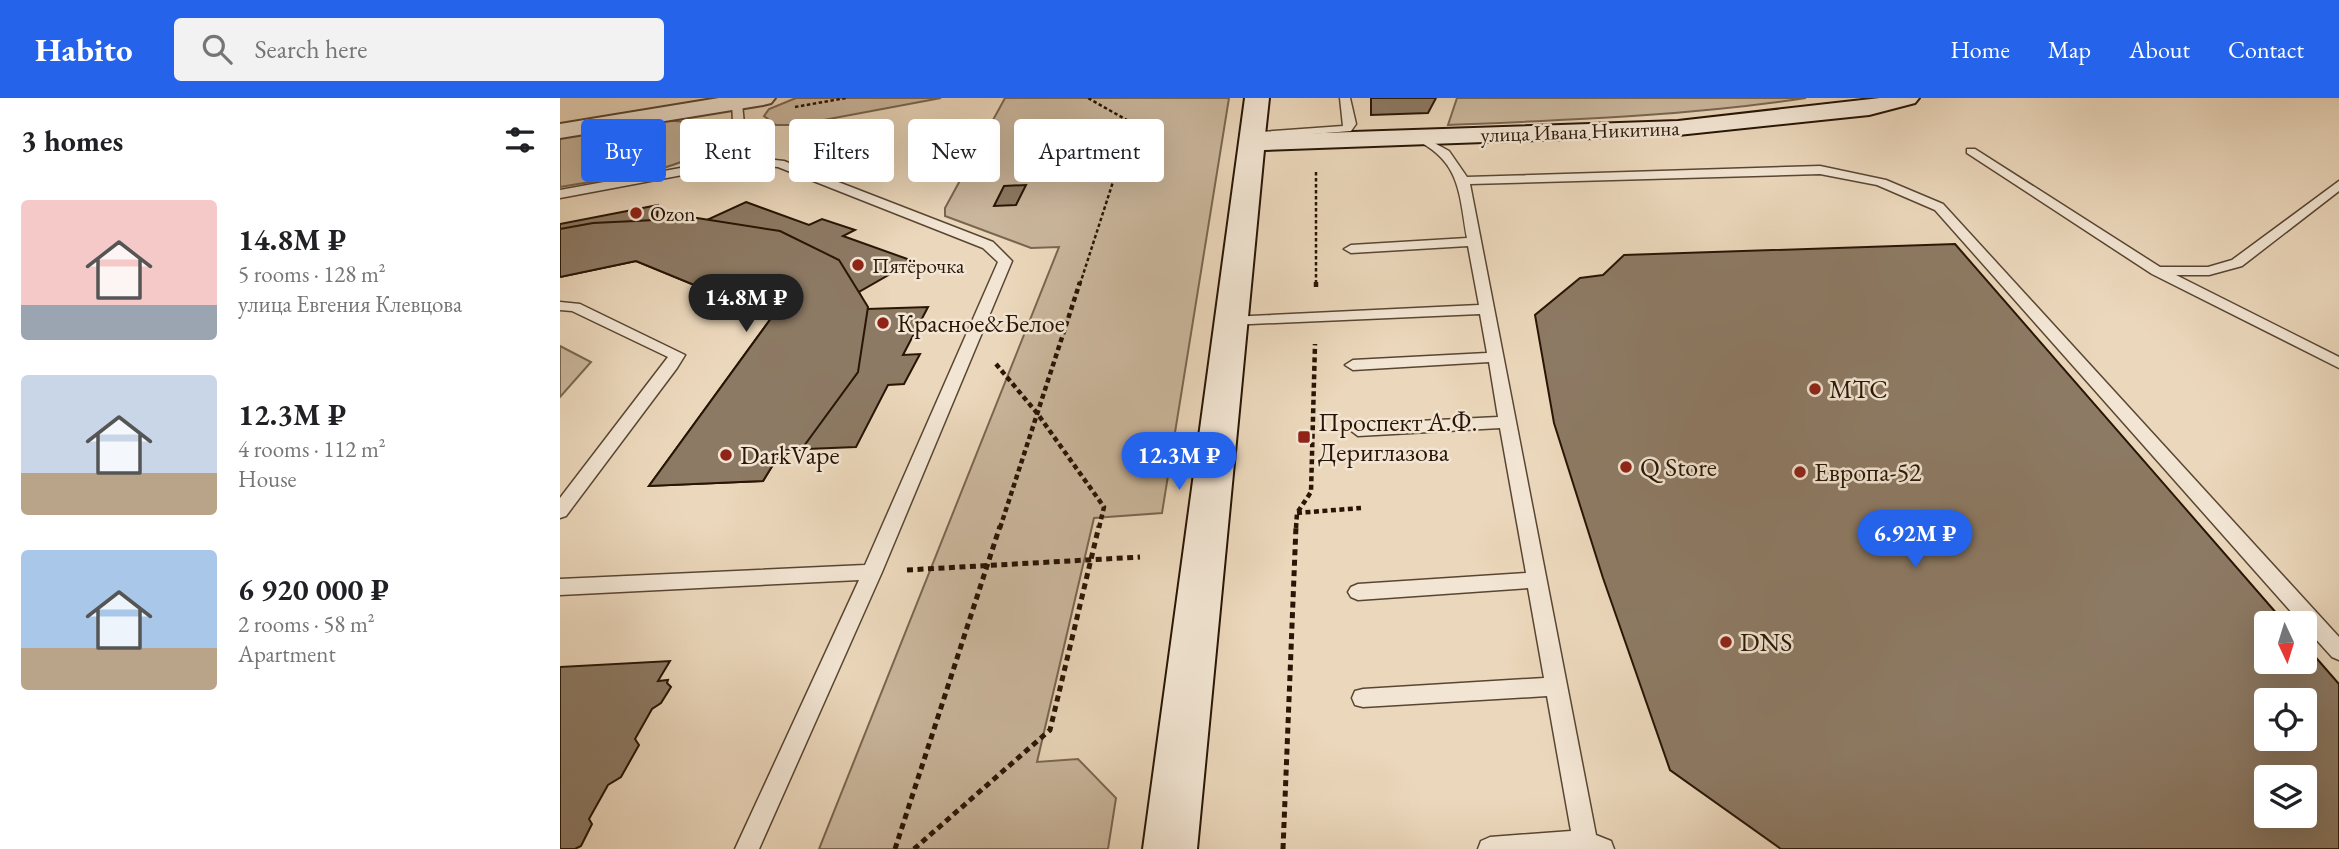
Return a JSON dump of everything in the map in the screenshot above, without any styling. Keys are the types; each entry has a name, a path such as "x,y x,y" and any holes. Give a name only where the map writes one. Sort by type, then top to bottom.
{"main road":[{"path":"560,131 763,98"},
{"path":"1170,849 1229,321 1257,98"},
{"name":"улица Ивана Никитина","path":"1251,139 1418,137 1678,128 1869,108 1908,98"}],"lane":[{"path":"1251,139 1347,130 1350,124 1345,98"},
{"path":"737,103 738,119"},
{"path":"1418,137 1441,148 1456,164 1463,181 1556,686 1593,845 1490,849"},
{"path":"1971,151 2157,271 2339,363"},
{"path":"747,849 872,572 1005,261 988,245 775,163"},
{"path":"1463,181 1820,170 1856,174 1910,190 1939,207 2339,651"},
{"path":"560,194 680,171"},
{"path":"2157,271 2209,271 2237,263 2339,185"},
{"path":"1351,249 1474,242"},
{"path":"560,306 575,307 677,355 560,511"},
{"path":"1229,321 1487,309"},
{"path":"1353,365 1495,358"},
{"path":"1358,430 1507,422"},
{"path":"560,587 872,572"},
{"path":"1358,592 1536,580"},
{"path":"1363,698 1556,686"}],"path":[{"path":"895,849 1132,123 1088,98"},
{"path":"1283,849 1297,513 1311,492 1318,185"},
{"path":"914,849 1050,730 1104,507 1037,413 972,337"},
{"path":"1297,513 1361,508"},
{"path":"872,572 1140,557"}],"shaded area":[{"path":"796,98 941,98 829,119 789,119 789,125 776,125 775,119 764,116 769,109"},
{"path":"1005,98 1229,98 1162,513 1094,518 1037,762 1078,759 1116,798 1108,849 819,849 1059,247 1031,248 945,216 945,208 959,182 1000,182 1000,119 994,119"},
{"path":"1457,98 1806,98 1672,113 1448,125"},
{"path":"666,121 680,121 680,162 667,167"},
{"path":"581,132 581,182 590,182 560,187 560,136"},
{"path":"560,346 591,362 560,397"}],"building":[{"path":"1371,98 1436,98 1428,113 1371,115"},
{"path":"1026,185 1016,205 994,206 1004,186"},
{"path":"746,202 809,225 822,219 855,230 843,236 913,261 859,292 867,309 928,307 903,355 920,354 904,384 888,385 856,447 782,450 763,481 649,486 772,317 636,261 560,277 560,224 658,205 657,220 707,220"},
{"path":"697,218 780,231 839,260 868,307 858,372 801,450 782,450 763,481 649,486 772,317 636,261 560,277 560,229 593,223"},
{"path":"1955,244 2275,611 2254,611 2254,674 2317,674 2317,659 2339,684 2339,849 1781,849 1670,770 1603,578 1554,423 1535,315 1580,278 1603,275 1624,255"},
{"path":"670,661 658,681 668,680 667,683 671,687 661,703 652,709 635,739 639,745 621,777 608,785 589,819 592,824 581,846 575,849 560,849 560,667"}],"place":[{"name":"Ozon","path":"636,213"},
{"name":"Пятёрочка","path":"858,265"},
{"name":"Красное&Белое","path":"883,323"},
{"name":"МТС","path":"1815,389"},
{"name":"Проспект А.Ф. Дериглазова","path":"1304,437"},
{"name":"DarkVape","path":"726,455"},
{"name":"Q Store","path":"1626,467"},
{"name":"Европа-52","path":"1800,472"},
{"name":"DNS","path":"1726,642"}]}
